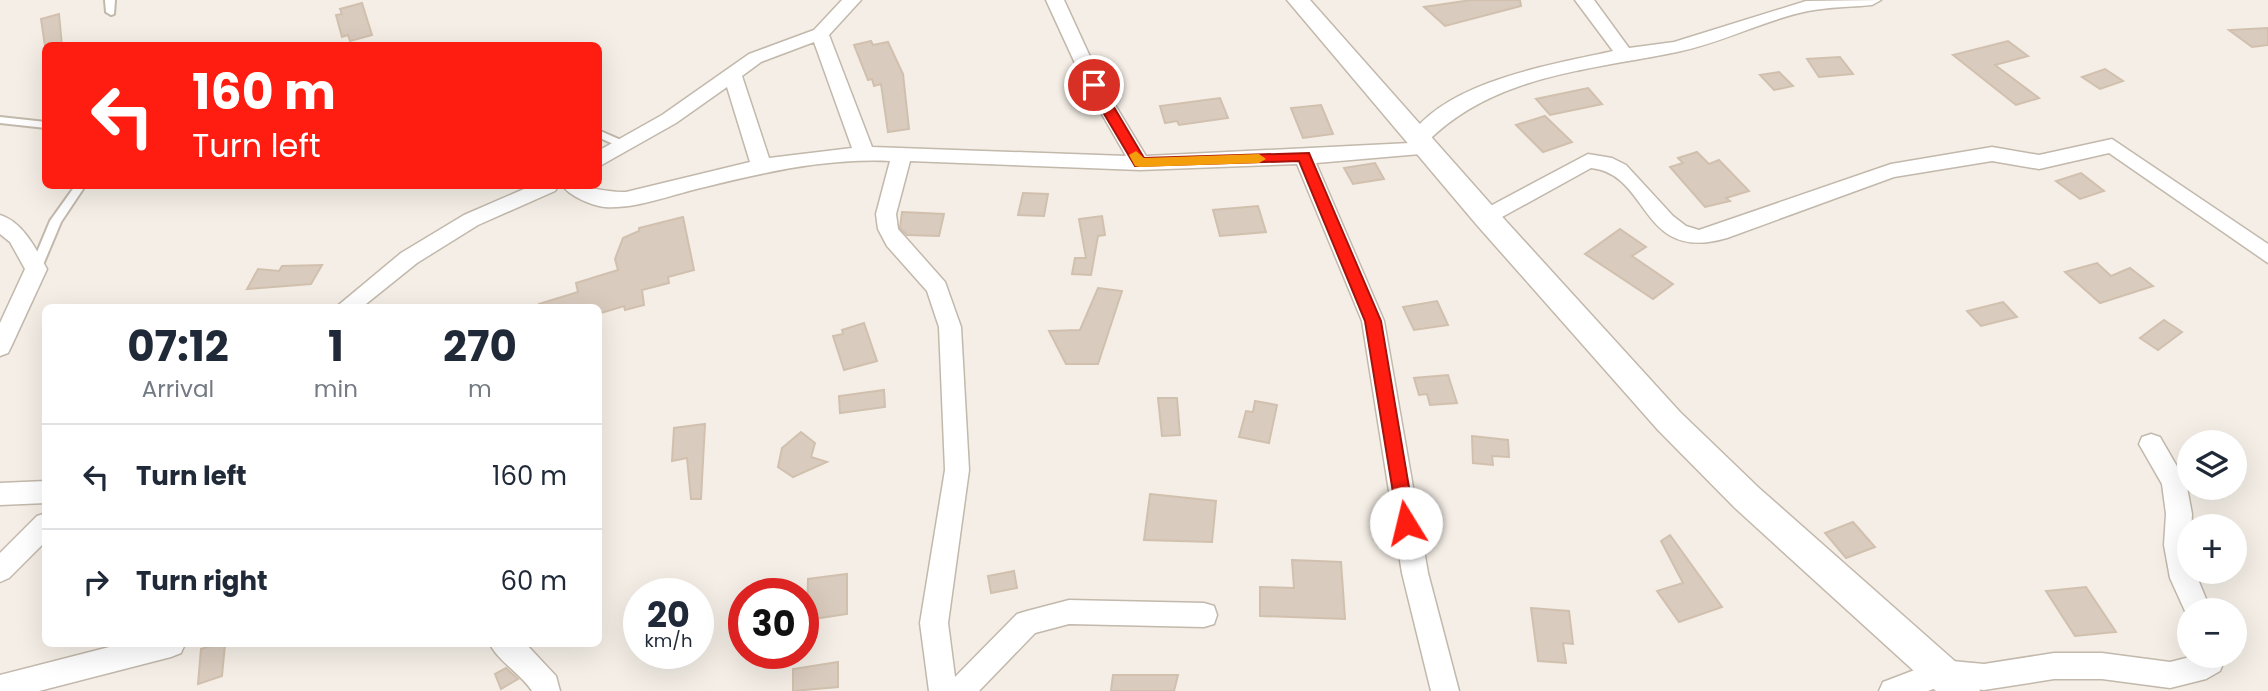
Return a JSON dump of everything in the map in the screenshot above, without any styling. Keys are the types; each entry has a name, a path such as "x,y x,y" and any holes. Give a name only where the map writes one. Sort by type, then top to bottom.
{"street":[{"path":"602,158 626,146 704,95 732,72 777,47 820,34 840,17 852,0"},
{"path":"1055,0 1094,85 1140,163"},
{"path":"1298,0 1486,217 1669,421 1756,508 1952,682"},
{"path":"1584,0 1600,17 1624,54"},
{"path":"579,189 603,200 626,199 761,166 864,153 1140,163 1304,157 1422,143 1440,117 1463,102 1528,76 1624,54 1676,47 1806,6 1872,0"},
{"path":"820,34 864,153"},
{"path":"732,72 761,166"},
{"path":"1486,217 1588,161 1603,160 1617,168 1679,232 1696,238 1720,233 1891,171 1992,153 2039,162 2112,146 2268,255"},
{"path":"902,153 886,214 888,229 894,241 937,288 950,327 957,470 934,623 943,691"},
{"path":"1304,157 1373,321 1415,573 1445,691"},
{"path":"351,304 409,258 471,220 541,189"},
{"path":"0,222 17,237 36,269 0,347"},
{"path":"2151,444 2174,482 2179,514 2177,545 2183,578 2192,598"},
{"path":"0,494 42,492"},
{"path":"0,570 42,528"},
{"path":"960,691 1027,623 1069,612 1204,615"},
{"path":"0,688 159,647"},
{"path":"509,647 546,685 546,691"},
{"path":"1893,691 2054,666 2102,666 2170,675 2200,668"}],"lane":[{"path":"110,0 111,12"},
{"path":"0,120 42,125"},
{"path":"602,136 626,146"},
{"path":"36,269 56,221 78,189"}],"building":[{"path":"1471,0 1520,0 1521,6 1445,26 1424,7"},
{"path":"362,3 372,35 350,41 348,35 342,37 336,15 342,14 340,9"},
{"path":"59,14 62,42 44,42 41,19"},
{"path":"2268,28 2268,45 2252,47 2229,30"},
{"path":"871,41 873,45 888,42 903,74 909,129 888,132 881,84 874,86 872,79 868,80 854,45"},
{"path":"2008,41 2028,56 1995,65 2039,98 2016,105 1953,55"},
{"path":"1840,57 1853,74 1819,77 1807,59"},
{"path":"2105,69 2123,81 2100,89 2082,77"},
{"path":"1779,72 1793,86 1774,90 1760,75"},
{"path":"1588,88 1602,104 1550,115 1536,99"},
{"path":"1220,98 1228,118 1179,125 1177,121 1165,123 1160,106"},
{"path":"1321,105 1333,134 1303,138 1291,108"},
{"path":"1545,116 1572,142 1543,152 1516,125"},
{"path":"1697,152 1709,164 1719,160 1749,191 1726,198 1730,201 1705,207 1670,167 1683,163 1678,158"},
{"path":"1375,163 1384,179 1353,184 1344,168"},
{"path":"2081,173 2104,191 2080,199 2056,181"},
{"path":"1023,193 1048,194 1044,216 1018,215"},
{"path":"1258,206 1266,232 1220,236 1213,210"},
{"path":"902,212 944,214 939,236 907,235 900,228"},
{"path":"1102,216 1105,235 1098,236 1091,275 1072,274 1075,258 1086,258 1079,219"},
{"path":"683,217 694,270 668,277 669,283 642,290 644,305 625,310 624,306 602,313 602,304 539,304 578,292 576,283 618,270 615,259 623,238 639,231 639,228"},
{"path":"1620,229 1646,247 1632,256 1673,284 1653,299 1585,254"},
{"path":"2097,263 2111,276 2130,268 2153,286 2100,303 2065,272"},
{"path":"322,265 311,284 247,289 258,269 279,271 282,266"},
{"path":"1098,288 1122,291 1098,364 1066,364 1049,331 1080,330"},
{"path":"1437,301 1448,325 1414,330 1403,307"},
{"path":"2003,302 2017,317 1981,326 1967,311"},
{"path":"2164,320 2182,332 2158,350 2140,338"},
{"path":"864,323 877,361 844,370 833,336"},
{"path":"1448,375 1457,403 1430,405 1427,394 1419,395 1414,378"},
{"path":"884,390 885,407 840,413 839,396"},
{"path":"1158,398 1177,398 1180,435 1162,436"},
{"path":"1255,401 1277,405 1269,443 1239,437 1246,411 1253,412"},
{"path":"705,424 701,499 691,499 687,458 672,461 674,428"},
{"path":"801,432 815,443 811,457 827,462 793,477 778,467 782,448"},
{"path":"1472,436 1508,440 1509,457 1492,456 1493,465 1473,463"},
{"path":"1150,494 1216,501 1212,542 1144,540"},
{"path":"1853,522 1875,547 1846,558 1825,533"},
{"path":"1670,535 1722,607 1679,622 1657,591 1683,583 1661,541"},
{"path":"1292,560 1341,562 1345,619 1260,616 1260,587 1294,588"},
{"path":"1014,571 1017,588 991,593 988,576"},
{"path":"847,574 847,614 819,618 819,578 816,578"},
{"path":"2086,587 2116,632 2075,636 2046,591"},
{"path":"1531,608 1569,611 1573,644 1563,643 1566,663 1538,661"},
{"path":"225,647 222,676 198,684 201,649"},
{"path":"838,662 838,687 793,691 793,669 819,669 819,665"},
{"path":"506,668 518,679 501,689 495,674"},
{"path":"1113,675 1178,675 1174,691 1111,691"}],"slow traffic":[{"path":"1136,155 1140,163 1259,159"}],"route":[{"path":"1094,85 1140,163 1304,157 1373,321 1406,523"}]}
